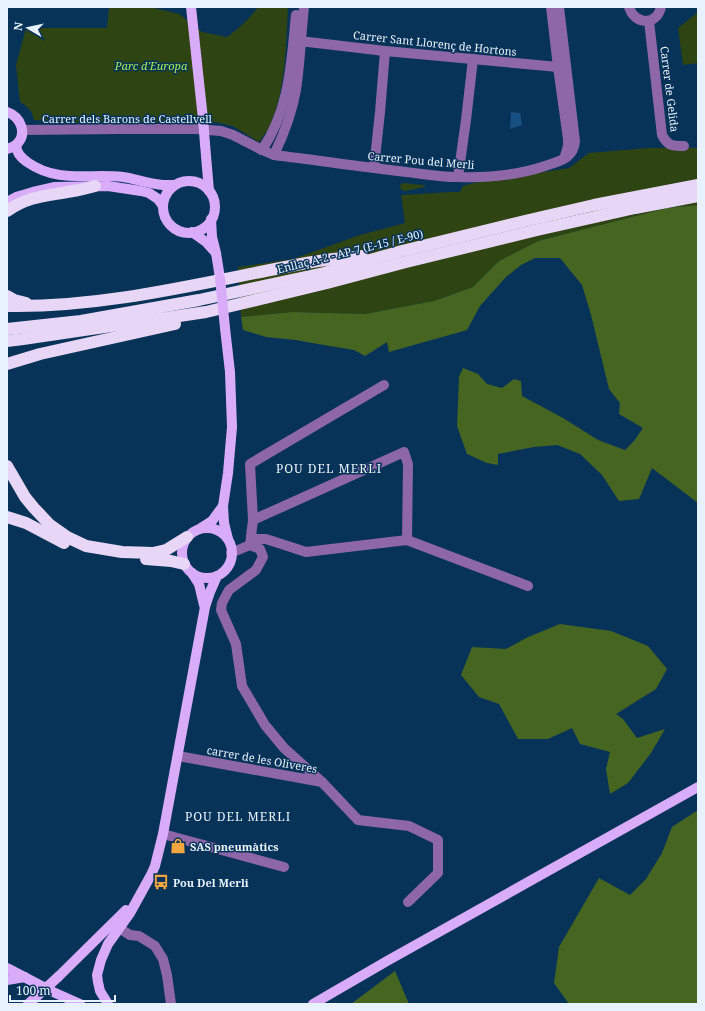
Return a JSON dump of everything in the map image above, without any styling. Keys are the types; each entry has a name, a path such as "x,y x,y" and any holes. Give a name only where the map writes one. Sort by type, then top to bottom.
{"highway":[{"name":"Enllaç A-2 - AP-7 (E-15 / E-90)","path":"7,341 23,340 206,312 327,283 404,256 594,205 698,185"},
{"path":"7,211 14,206 35,197 95,186"},
{"name":"Enllaç A-2 - AP-7 (E-15 / E-90)","path":"7,330 81,321 199,300 404,256 698,196"},
{"path":"7,306 32,307 108,300 203,284 303,264 404,256"},
{"path":"7,364 40,354 322,292 404,256"},
{"path":"7,296 14,300 26,303 63,304"},
{"path":"7,370 24,360 40,354"},
{"path":"7,466 25,497 50,525 67,537 86,546 122,552 153,553 166,550 187,537"},
{"path":"7,517 26,523 62,542 87,552 123,558 169,560 188,569"}],"main road":[{"path":"191,7 209,191"},
{"path":"7,112 13,114 17,118 21,123 22,130 20,138 11,147 16,150 23,159 35,167 53,174 72,177 125,177 162,185 175,185"},
{"path":"190,181 199,174 207,159"},
{"path":"190,181 202,184 209,191 212,195 214,203 214,211 209,222 203,228 192,232 183,232 168,223 164,215 164,198 169,190 175,185 190,181"},
{"path":"7,202 16,197 55,187 108,186 141,190 158,199 163,206"},
{"path":"188,569 204,578 217,576 227,567 230,562 231,553 231,547 224,523 223,506 228,473 232,427 230,372 220,278 212,237 211,218"},
{"path":"192,232 206,242 216,253"},
{"path":"201,529 212,521 223,506"},
{"path":"205,607 199,584 182,558 183,544 187,537 195,530 209,528 217,530 228,539"},
{"path":"108,1004 100,991 97,975 101,960 108,944 130,913 155,866 163,834 205,607 217,576"},
{"path":"313,1004 698,787"},
{"path":"32,1001 139,897"},
{"path":"7,968 80,1004"},
{"path":"7,980 25,977"}],"street":[{"path":"274,154 281,139 296,91 297,7"},
{"path":"262,150 270,138 282,109 288,88 304,7"},
{"path":"551,7 562,66"},
{"path":"559,7 562,66"},
{"path":"629,7 631,13 635,17 644,21 654,18 658,14 661,7"},
{"name":"Carrer de Gelida","path":"649,20 662,135 665,141 669,144 684,146"},
{"name":"Carrer Sant Llorenç de Hortons","path":"297,42 562,66"},
{"path":"374,168 385,51"},
{"path":"458,177 473,59"},
{"name":"Carrer Pou del Merli","path":"274,154 374,168 458,177 509,174 543,166 564,159 568,146 562,66"},
{"name":"Carrer dels Barons de Castellvell","path":"22,130 119,128 196,129 221,131 274,154"},
{"path":"250,545 253,520 250,464 384,385"},
{"path":"253,520 404,452 408,464 407,540"},
{"path":"231,553 250,545 256,539 266,539 306,552 407,540 528,586"},
{"path":"250,545 260,549 263,557 256,570 229,590 222,603 221,610 236,644 242,686 265,725 284,748 322,782"},
{"name":"carrer de les Oliveres","path":"178,756 322,782 358,820 409,826 438,840 438,873 408,902"},
{"path":"163,834 284,867"},
{"path":"119,928 130,935 139,936 155,946 163,958 167,976 170,1004"}],"green space":[{"name":"Parc d'Europa","path":"109,7 150,7 179,14 202,32 227,37 244,23 258,7 288,7 286,51 280,95 271,123 259,142 233,126 215,122 76,123 34,120 29,109 20,102 16,65 26,28 107,28"},
{"path":"697,7 698,63 683,65 678,28 697,13"},
{"path":"648,148 698,148 698,205 667,208 538,241 499,261 473,287 434,301 365,314 292,312 241,317 238,267 293,259 360,235 405,223 401,195 460,192 463,186 474,183 569,168 589,153"},
{"path":"401,184 423,185 425,187 405,191 400,187"},
{"path":"698,205 698,503 652,468 639,499 619,501 602,475 580,454 557,445 534,447 498,454 498,465 487,463 467,454 457,426 459,377 463,368 478,374 487,384 502,388 514,379 521,381 522,396 563,418 598,440 625,450 634,441 643,428 619,414 620,403 609,389 582,285 560,258 535,258 521,265 506,277 480,306 467,330 389,352 387,342 365,356 354,350 296,340 266,337 243,330 241,317 292,312 365,314 434,301 473,287 499,261 538,241 667,208"},
{"path":"560,624 611,631 648,646 667,669 656,689 616,714 623,719 637,738 665,729 651,753 628,783 610,794 606,769 610,752 580,744 572,728 548,739 518,739 499,704 479,697 461,675 472,647 506,649 528,637"},
{"path":"698,810 698,1004 569,1004 554,983 559,947 599,878 630,895 646,879 662,853 672,827"},
{"path":"395,971 409,1004 351,1004"}],"water":[{"path":"511,112 520,113 522,125 510,129"}],"place":[{"name":"SAS pneumàtics","path":"178,846"},
{"name":"Pou Del Merli","path":"161,882"}],"district":[{"name":"POU DEL MERLI","path":"329,468"},
{"name":"POU DEL MERLI","path":"238,816"}]}
